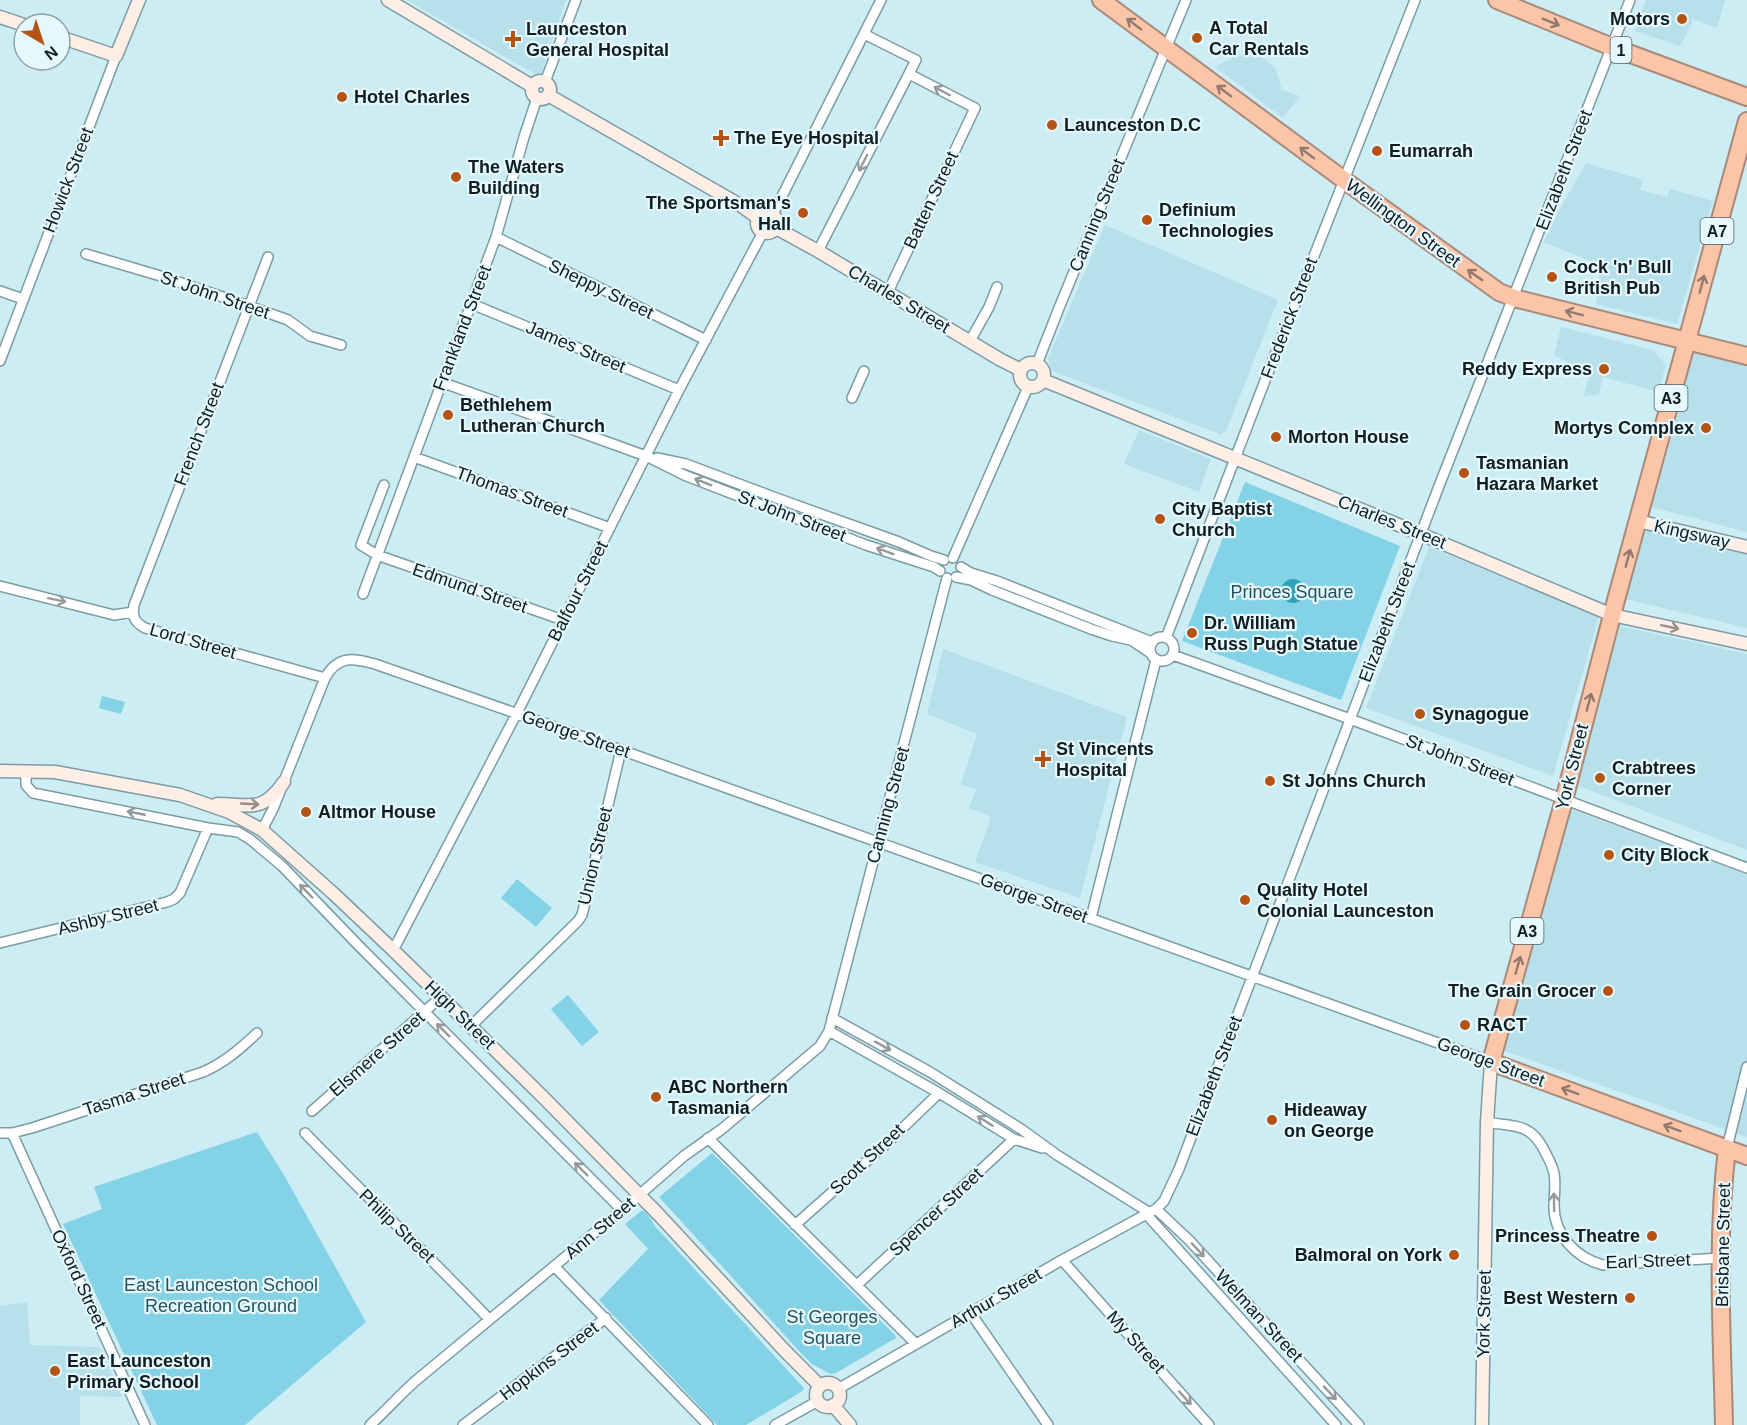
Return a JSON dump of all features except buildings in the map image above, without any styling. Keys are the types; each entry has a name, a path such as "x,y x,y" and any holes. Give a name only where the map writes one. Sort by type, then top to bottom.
{"highway":[{"name":"Wellington Street","path":"1101,0 1499,292 1514,298 1747,356"},
{"name":"1","path":"1497,0 1612,47 1747,97"},
{"name":"York Street","path":"1491,1062 1747,121"},
{"name":"George Street","path":"1491,1062 1747,1156"},
{"name":"Brisbane Street","path":"1724,1425 1721,1258 1722,1188 1727,1148"}],"street":[{"name":"Howick Street","path":"0,362 139,0"},
{"path":"388,0 539,93 693,178 758,218"},
{"path":"539,93 550,88 546,82 576,0"},
{"path":"773,214 881,0"},
{"name":"Canning Street","path":"1037,364 1186,0"},
{"name":"Frederick Street","path":"1166,638 1415,0"},
{"name":"Elizabeth Street","path":"1151,1212 1164,1201 1179,1169 1350,719 1630,0"},
{"path":"818,251 916,60 864,34"},
{"path":"72,41 116,56"},
{"name":"Batten Street","path":"888,292 975,108 909,74"},
{"name":"Frankland Street","path":"363,594 496,237 539,93"},
{"path":"764,213 773,214 777,222 776,228 772,232 763,232 756,225 758,218 764,213"},
{"name":"Charles Street","path":"776,228 1021,370"},
{"name":"Balfour Street","path":"392,949 763,232"},
{"name":"Sheppy Street","path":"496,237 706,340"},
{"name":"St John Street","path":"86,254 249,306 288,320 310,336 341,345"},
{"name":"French Street","path":"132,612 268,257"},
{"path":"970,341 989,307 997,286"},
{"path":"0,291 23,299"},
{"name":"James Street","path":"471,304 680,390"},
{"path":"1026,364 1037,364 1044,372 1043,380 1038,385 1028,387 1021,380 1021,370 1026,364"},
{"path":"852,398 864,370"},
{"name":"Charles Street","path":"1043,380 1422,534 1612,615 1747,644"},
{"name":"St John Street","path":"441,382 646,456 684,475 774,510 933,567 948,576 971,580 1068,620 1093,624 1152,642"},
{"path":"949,559 958,561 961,567 960,573 948,576 940,565 949,559 1028,387"},
{"name":"St John Street","path":"646,456 686,464 913,548 949,559"},
{"name":"Thomas Street","path":"414,457 610,528"},
{"path":"377,555 361,545 384,484"},
{"path":"774,510 779,499"},
{"path":"817,526 822,515"},
{"name":"Kingsway","path":"1638,521 1747,547"},
{"path":"909,560 913,548"},
{"name":"Edmund Street","path":"377,555 563,620"},
{"name":"St John Street","path":"961,567 971,573 1072,610 1112,636 1131,640 1149,652"},
{"name":"Canning Street","path":"829,1031 948,576"},
{"path":"1001,594 1005,584"},
{"name":"Lord Street","path":"0,586 114,615 132,612 136,622 145,628 325,678"},
{"path":"1038,608 1041,598"},
{"path":"1068,620 1072,610"},
{"path":"1158,637 1166,638 1174,647 1173,655 1167,660 1156,660 1149,652 1152,642 1158,637"},
{"name":"St John Street","path":"1173,655 1747,868"},
{"name":"George Street","path":"325,678 332,667 345,660 375,663 1491,1062"},
{"path":"1091,918 1156,660"},
{"path":"262,830 284,783 325,678"},
{"name":"Union Street","path":"471,1026 582,915 621,750"},
{"name":"High Street","path":"0,771 55,772 180,795 230,812 262,830 334,894 471,1026 640,1195 785,1352 820,1386"},
{"name":"High Street","path":"26,771 26,785 33,793 244,835 282,866 622,1210"},
{"path":"207,804 260,805 273,797 284,783"},
{"name":"Ashby Street","path":"0,943 151,907 174,899 180,893 208,828"},
{"name":"Elsmere Street","path":"312,1111 441,997"},
{"name":"Welman Street","path":"832,1018 930,1072 1021,1129 1057,1155 1151,1212 1189,1240 1359,1425"},
{"name":"Welman Street","path":"829,1031 939,1093 1014,1139 1057,1155"},
{"name":"Ann Street","path":"370,1425 408,1387 489,1319 684,1156 722,1129 816,1051 829,1031"},
{"name":"Tasma Street","path":"0,1133 12,1133 203,1072 218,1065 242,1048 257,1033"},
{"name":"York Street","path":"1482,1425 1487,1122 1491,1062"},
{"name":"Brisbane Street","path":"1727,1148 1747,1067"},
{"name":"Scott Street","path":"795,1225 885,1145 939,1093"},
{"name":"Earl Street","path":"1487,1122 1521,1128 1536,1137 1554,1173 1554,1209 1561,1232 1575,1252 1589,1261 1603,1265 1721,1258"},
{"name":"Oxford Street","path":"12,1133 145,1425"},
{"name":"Philip Street","path":"305,1133 489,1319"},
{"path":"708,1138 915,1343"},
{"name":"Spencer Street","path":"857,1285 1014,1139"},
{"name":"Welman Street","path":"1151,1212 1336,1425"},
{"name":"Arthur Street","path":"838,1389 915,1343 1151,1212"},
{"name":"My Street","path":"1062,1260 1209,1425"},
{"path":"554,1266 708,1425"},
{"path":"970,1312 1048,1425"},
{"name":"Hopkins Street","path":"463,1425 606,1318"},
{"path":"830,1383 838,1389 839,1396 833,1405 827,1406 818,1401 816,1395 820,1386 830,1383"},
{"path":"775,1425 818,1401"},
{"path":"833,1405 849,1425"}],"shaded area":[{"name":"Launceston General Hospital","path":"407,0 566,0 540,77"},
{"name":"Motors","path":"1646,0 1725,0 1717,28 1692,19 1692,24 1680,46 1635,31"},
{"path":"1259,55 1275,68 1282,90 1300,96 1283,118 1215,67 1233,57"},
{"path":"1586,163 1643,180 1640,190 1667,197 1670,189 1713,201 1677,324 1596,304 1600,265 1544,242"},
{"path":"1105,225 1278,300 1226,431 1220,434 1052,371 1048,358"},
{"path":"1561,327 1653,350 1666,365 1658,392 1603,377 1599,394 1584,396 1589,374 1554,355"},
{"path":"1694,351 1747,365 1747,532 1652,507"},
{"path":"1139,430 1211,459 1199,492 1124,464"},
{"path":"1646,524 1747,550 1747,628 1625,599"},
{"path":"1429,547 1599,616 1553,776 1366,708"},
{"path":"1293,579 1301,583 1305,591 1301,599 1293,603 1285,599 1281,591 1285,583"},
{"path":"1620,626 1747,654 1747,850 1576,785"},
{"name":"St Vincents Hospital","path":"943,649 1127,717 1080,898 975,862 991,817 969,808 976,790 961,784 977,734 927,714"},
{"path":"1570,809 1747,874 1747,1137 1502,1050"},
{"name":"East Launceston Primary School","path":"27,1302 30,1345 100,1347 122,1397 80,1396 80,1425 0,1425 0,1306"}],"green space":[{"name":"Princes Square","path":"1245,482 1400,546 1341,700 1182,641"},
{"path":"102,696 125,702 121,714 99,708"},
{"path":"517,879 552,908 536,927 501,898"},
{"path":"568,995 599,1032 582,1046 551,1009"},
{"name":"East Launceston School Recreation Ground","path":"257,1132 284,1175 366,1322 245,1425 157,1425 63,1224 102,1209 94,1187"},
{"name":"St Georges Square","path":"712,1153 896,1338 836,1373 830,1374 812,1364 800,1352 659,1197"},
{"name":"St Georges Square","path":"644,1211 654,1225 804,1390 746,1425 717,1425 599,1300 648,1249 625,1224"}],"place":[{"name":"Motors","path":"1682,19"},
{"name":"A Total Car Rentals","path":"1197,38"},
{"name":"Launceston General Hospital","path":"513,39"},
{"name":"Hotel Charles","path":"342,97"},
{"name":"Launceston D.C","path":"1052,125"},
{"name":"The Eye Hospital","path":"721,138"},
{"name":"Eumarrah","path":"1377,151"},
{"name":"The Waters Building","path":"456,177"},
{"name":"The Sportsman's Hall","path":"803,213"},
{"name":"Definium Technologies","path":"1147,220"},
{"name":"Cock 'n' Bull British Pub","path":"1552,277"},
{"name":"Reddy Express","path":"1604,369"},
{"name":"Bethlehem Lutheran Church","path":"448,415"},
{"name":"Mortys Complex","path":"1706,428"},
{"name":"Morton House","path":"1276,437"},
{"name":"Tasmanian Hazara Market","path":"1464,473"},
{"name":"City Baptist Church","path":"1160,519"},
{"name":"Dr. William Russ Pugh Statue","path":"1192,633"},
{"name":"Synagogue","path":"1420,714"},
{"name":"St Vincents Hospital","path":"1043,759"},
{"name":"Crabtrees Corner","path":"1600,778"},
{"name":"St Johns Church","path":"1270,781"},
{"name":"Altmor House","path":"306,812"},
{"name":"City Block","path":"1609,855"},
{"name":"Quality Hotel Colonial Launceston","path":"1245,900"},
{"name":"The Grain Grocer","path":"1608,991"},
{"name":"RACT","path":"1465,1025"},
{"name":"ABC Northern Tasmania","path":"656,1097"},
{"name":"Hideaway on George","path":"1272,1120"},
{"name":"Princess Theatre","path":"1652,1236"},
{"name":"Balmoral on York","path":"1454,1255"},
{"name":"Best Western","path":"1630,1298"},
{"name":"East Launceston Primary School","path":"55,1371"}]}
